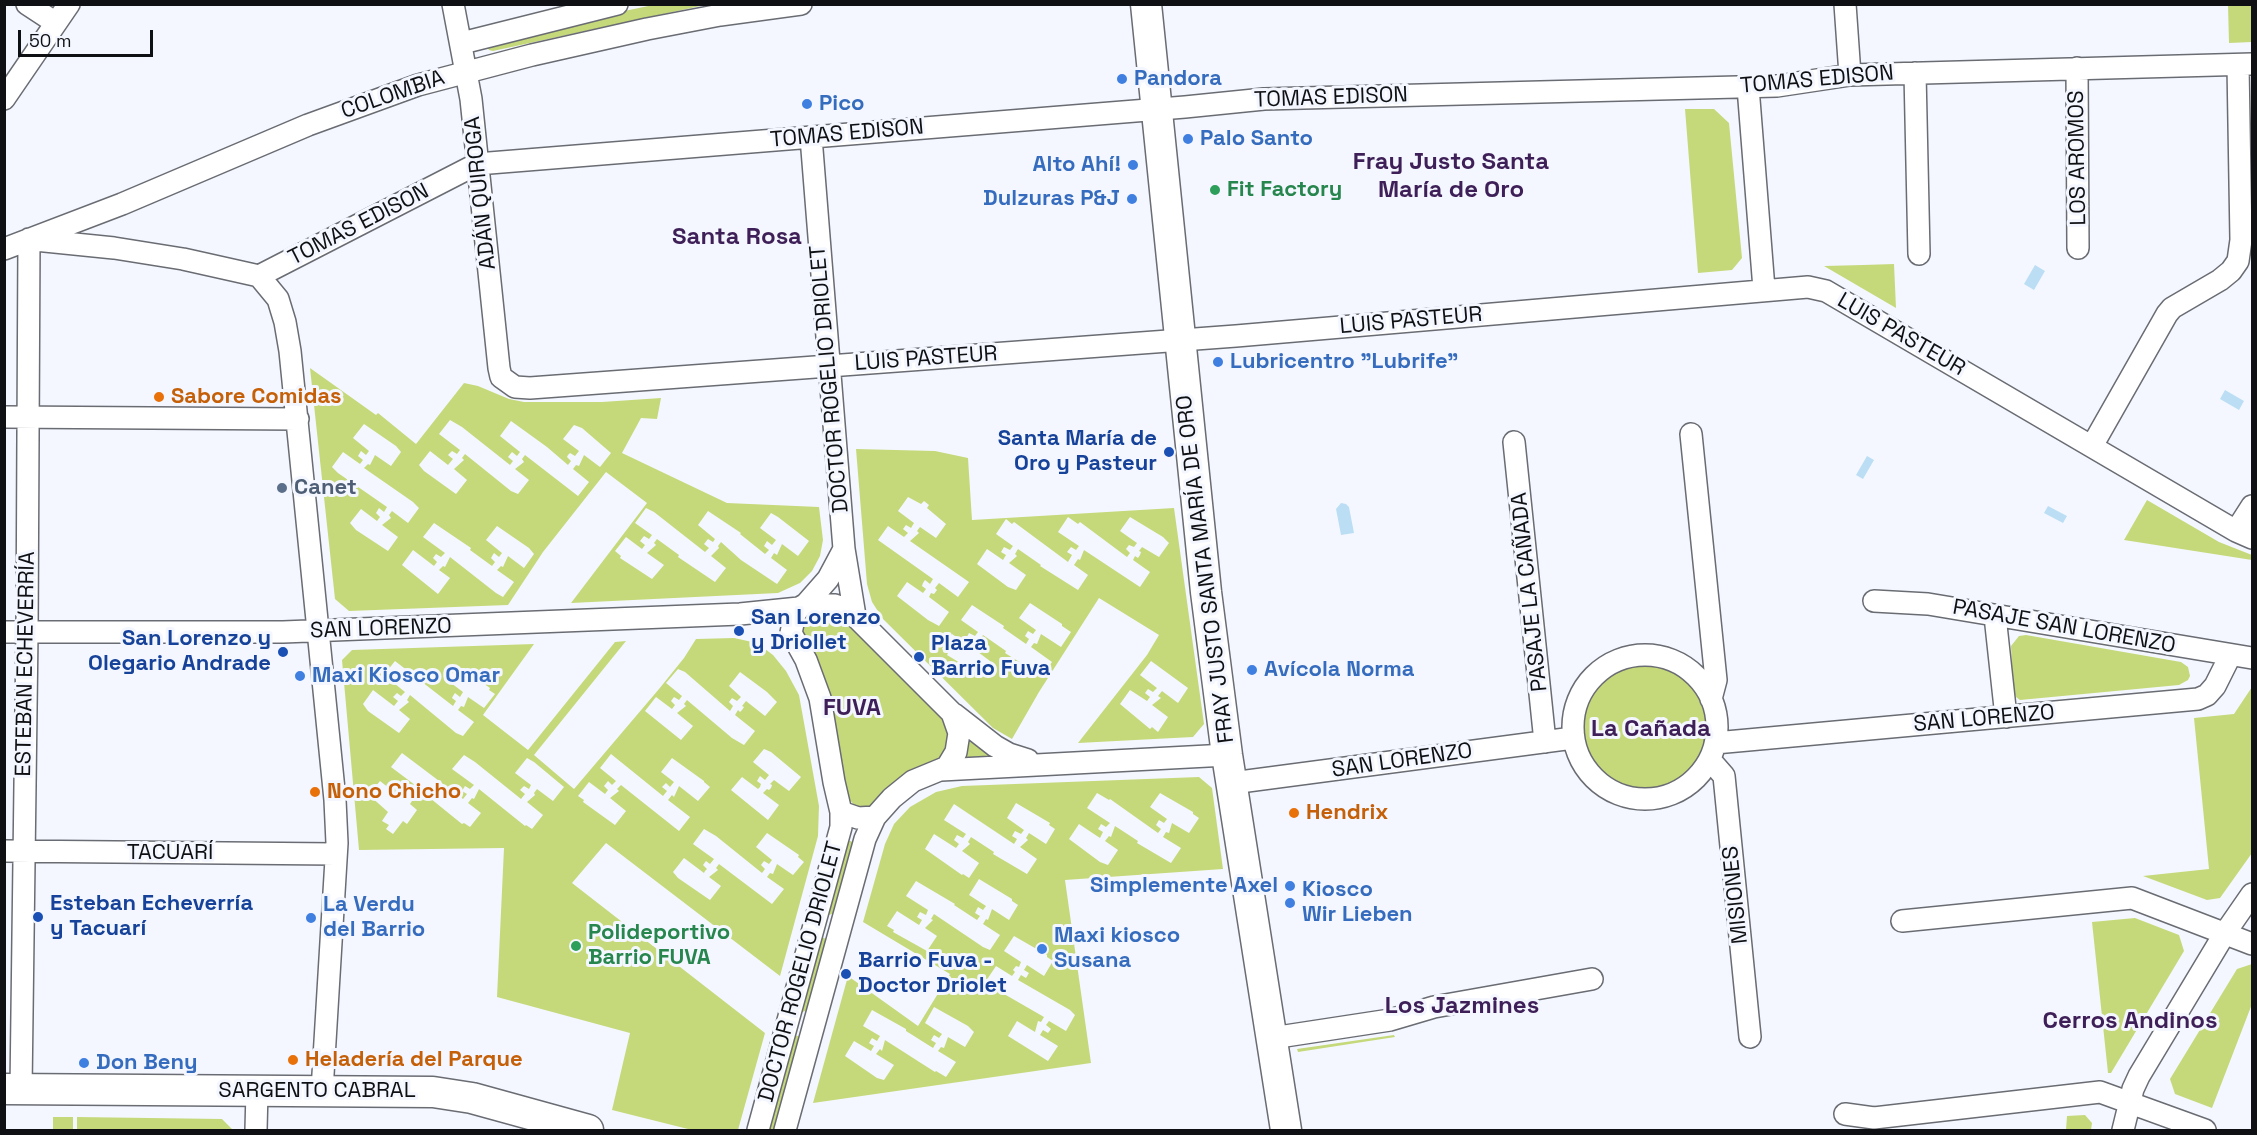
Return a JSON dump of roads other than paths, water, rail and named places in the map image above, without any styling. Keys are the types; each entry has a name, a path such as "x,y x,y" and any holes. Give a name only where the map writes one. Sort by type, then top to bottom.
{"main road":[{"name":"FRAY JUSTO SANTA MARÍA DE ORO","path":"1146,4 1206,592 1230,769 1286,1131"},
{"name":"SARGENTO CABRAL","path":"13,1089 433,1092 458,1095 588,1131"}],"street":[{"path":"27,4 56,24"},
{"path":"4,99 69,4"},
{"name":"ADÁN QUIROGA","path":"453,4 466,71 499,368 501,377 505,381"},
{"name":"COLOMBIA","path":"462,43 617,4"},
{"name":"COLOMBIA","path":"4,249 122,204 308,125 418,85 466,71 658,27 720,15 801,4"},
{"path":"1845,4 1850,75"},
{"path":"2092,446 2167,314 2172,308 2220,280 2238,261 2241,240 2245,64"},
{"name":"TOMAS EDISON","path":"259,276 477,164 1157,110 1264,99 1777,86 1850,75 2245,64"},
{"name":"LOS AROMOS","path":"2077,69 2079,248"},
{"path":"1915,73 1919,254"},
{"path":"1748,87 1764,289"},
{"name":"DOCTOR ROGELIO DRIOLET","path":"811,137 844,549 855,616"},
{"path":"29,239 148,253 240,270 259,276 278,299 285,322 298,419 335,800 336,854 322,1091"},
{"name":"ESTEBAN ECHEVERRÍA","path":"13,1089 14,852 27,633 29,239"},
{"name":"LUIS PASTEUR","path":"505,381 515,387 530,388 1180,340 1808,287 1826,291 2244,534"},
{"path":"4,417 298,419"},
{"path":"1691,434 1716,680 1711,699"},
{"name":"PASAJE LA CAÑADA","path":"1514,442 1545,742"},
{"path":"2244,534 2253,506"},
{"path":"844,549 828,579 803,606 792,623 791,633 806,660 820,698 841,812 858,818 875,817"},
{"name":"PASAJE SAN LORENZO","path":"1874,601 1928,604 2253,658"},
{"name":"SAN LORENZO","path":"4,632 318,631 758,613 803,606 835,605 855,616 952,713 995,746 1009,754 1041,764"},
{"name":"SAN LORENZO","path":"758,613 776,619 791,633"},
{"path":"1995,616 2006,717"},
{"path":"1642,655 1659,656 1676,662 1690,671 1702,684 1711,699 1717,721 1713,752 1701,773 1688,785 1674,793 1642,800 1625,797 1596,781 1585,769 1577,754 1572,721 1576,704 1584,688 1609,664 1642,655"},
{"name":"SAN LORENZO","path":"1713,752 2006,717 2198,699 2215,686 2230,656"},
{"path":"942,770 951,761 959,742 959,733 952,713"},
{"name":"SAN LORENZO","path":"875,817 892,798 913,781 942,770 1041,764 1230,769 1573,738"},
{"name":"MISIONES","path":"1713,752 1724,776 1750,1037"},
{"name":"DOCTOR ROGELIO DRIOLET","path":"758,1131 841,827 841,812"},
{"name":"DOCTOR ROGELIO DRIOLET","path":"784,1131 865,839 875,817"},
{"name":"TACUARÍ","path":"14,852 336,854"},
{"path":"2123,1131 2129,1102 2139,1076 2225,933 2253,894"},
{"path":"1902,921 2132,898 2253,944"},
{"path":"1272,1038 1390,1020 1434,1007 1592,979"},
{"path":"788,1022 813,1028"},
{"path":"256,1131 257,1091"},
{"path":"1845,1114 1874,1118 2100,1092 2205,1131"}],"water":[{"path":"2035,265 2045,271 2034,290 2024,284"},
{"path":"2225,390 2244,401 2239,410 2220,399"},
{"path":"1867,456 1874,460 1863,479 1856,475"},
{"path":"1341,503 1349,507 1354,533 1341,535 1336,509"},
{"path":"2048,506 2067,516 2063,523 2044,513"}],"place":[{"name":"Pandora","path":"1122,79"},
{"name":"Pico","path":"807,104"},
{"name":"Palo Santo","path":"1188,139"},
{"name":"Alto Ahí!","path":"1133,165"},
{"name":"Fit Factory","path":"1215,190"},
{"name":"Dulzuras P&J","path":"1132,199"},
{"name":"Lubricentro \"Lubrife\"","path":"1218,362"},
{"name":"Sabore Comidas","path":"159,397"},
{"name":"Santa María de Oro y Pasteur","path":"1169,452"},
{"name":"Canet","path":"282,488"},
{"name":"San Lorenzo y Driollet","path":"739,631"},
{"name":"San Lorenzo y Olegario Andrade","path":"283,652"},
{"name":"Plaza Barrio Fuva","path":"919,657"},
{"name":"Avícola Norma","path":"1252,670"},
{"name":"Maxi Kiosco Omar","path":"300,676"},
{"name":"Nono Chicho","path":"315,792"},
{"name":"Hendrix","path":"1294,813"},
{"name":"Simplemente Axel","path":"1290,886"},
{"name":"Kiosco Wir Lieben","path":"1290,903"},
{"name":"Esteban Echeverría y Tacuarí","path":"38,917"},
{"name":"La Verdu del Barrio","path":"311,918"},
{"name":"Polideportivo Barrio FUVA","path":"576,946"},
{"name":"Maxi kiosco Susana","path":"1042,949"},
{"name":"Barrio Fuva - Doctor Driolet","path":"846,974"},
{"name":"Heladería del Parque","path":"293,1060"},
{"name":"Don Beny","path":"84,1063"}],"district":[{"name":"Fray Justo Santa María de Oro","path":"1451,176"},
{"name":"Santa Rosa","path":"737,237"},
{"name":"FUVA","path":"852,708"},
{"name":"La Cañada","path":"1651,729"},
{"name":"Los Jazmines","path":"1462,1006"},
{"name":"Cerros Andinos","path":"2130,1021"}]}
